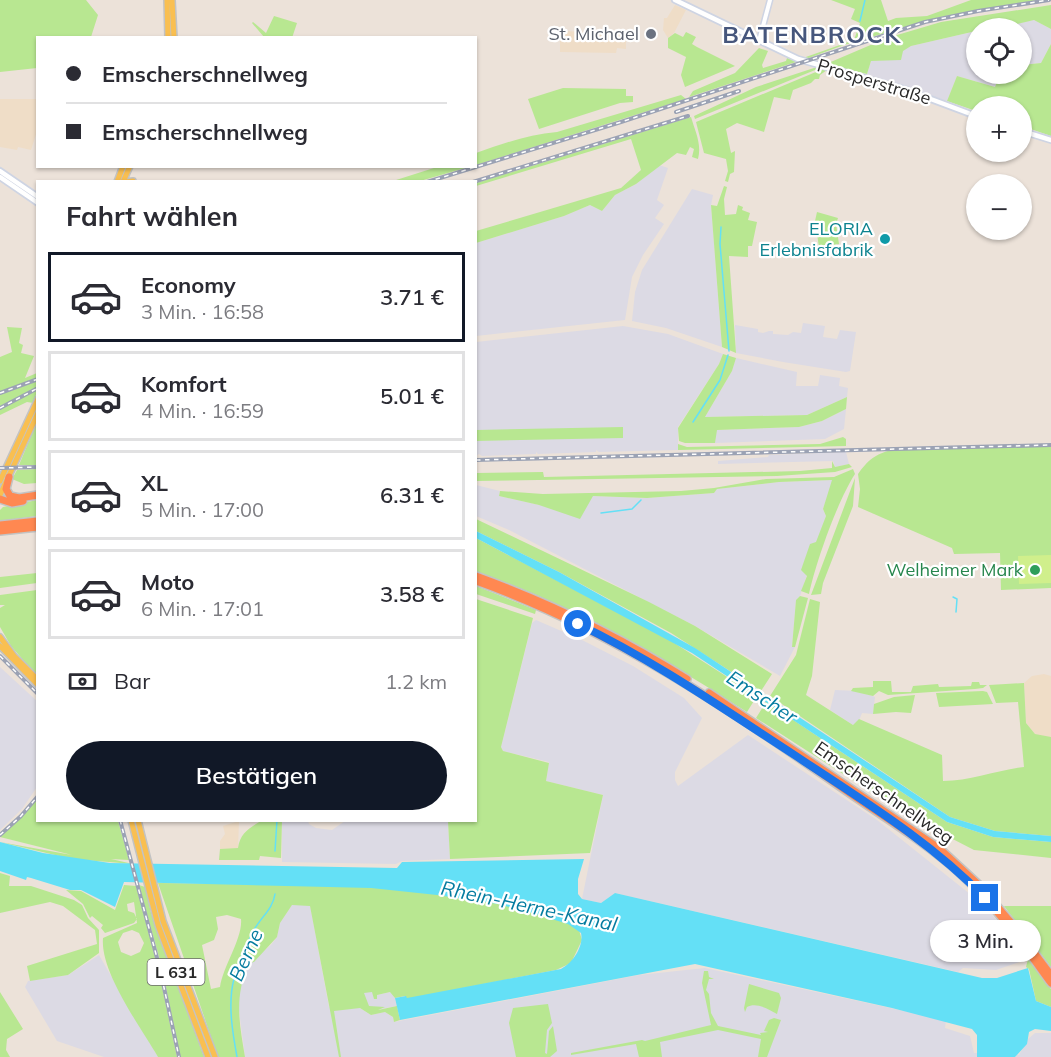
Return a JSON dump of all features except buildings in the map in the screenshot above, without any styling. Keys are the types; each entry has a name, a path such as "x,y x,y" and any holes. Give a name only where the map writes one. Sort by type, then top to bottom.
{"highway":[{"path":"9,477 6,489 10,496 35,497"},
{"path":"0,496 17,500 35,497"},
{"path":"0,496 12,504"},
{"path":"0,507 35,497"},
{"path":"0,525 36,521"},
{"path":"0,531 36,527"},
{"name":"Emscherschnellweg","path":"477,576 546,603 591,625 693,682 919,834 954,861 998,909 1051,975"},
{"name":"Emscherschnellweg","path":"477,581 532,603 590,630 690,686 916,838 988,898"},
{"name":"Emscherschnellweg","path":"1027,947 1051,983"}],"main road":[{"path":"167,0 168,36"},
{"path":"172,0 174,36"},
{"name":"Prosperstraße","path":"675,0 800,60 904,89 966,112"},
{"path":"1032,134 1051,140"},
{"path":"0,171 36,196"},
{"path":"0,177 36,202"},
{"path":"0,481 36,403"},
{"path":"0,496 36,417"},
{"path":"0,637 9,651 36,678"},
{"path":"0,646 36,683"},
{"name":"L 631","path":"132,822 143,852"},
{"name":"L 631","path":"138,822 162,934 208,1057"},
{"name":"L 631","path":"151,886 214,1057"}],"street":[{"path":"759,41 770,0"}],"shaded area":[{"path":"675,5 686,10 674,33 668,38 663,30 664,18 667,18"},
{"path":"1032,20 1051,29 1051,44 1041,63 1032,64"},
{"path":"560,31 626,33 626,49 617,48 616,53 560,52"},
{"path":"966,33 966,79 957,76 947,101 867,74 871,61 885,60 911,46"},
{"path":"0,99 36,99 36,134 31,150 0,147"},
{"path":"659,165 668,168 657,200 664,205 655,218 664,224 643,255 632,277 625,320 477,336 477,243 564,216 590,205 602,211 615,195 636,184"},
{"path":"692,189 713,195 711,205 722,347 666,328 632,321 635,292 642,270"},
{"path":"803,323 825,326 823,337 837,339 840,330 856,332 850,371 736,353 735,325 758,329 758,332 763,333 773,331 773,334 788,335 793,332 801,333"},
{"path":"623,326 668,334 723,354 719,364 678,427 678,450 599,452 596,450 596,452 538,454 536,452 536,454 482,456 477,455 477,342"},
{"path":"736,358 797,372 796,386 818,386 820,375 840,378 839,386 848,388 847,397 807,415 705,417 732,371"},
{"path":"846,409 844,429 825,439 715,443 716,430 799,427 822,421"},
{"path":"846,452 849,464 835,467 833,461 718,464 718,461 768,457 769,455"},
{"path":"833,480 823,509 826,516 800,596 796,600 792,647 795,647 780,676 695,626 509,530 477,516 477,485 500,491 499,496 539,505 592,496 647,498 714,493 717,489 779,482"},
{"path":"536,620 633,666 684,698 702,718 675,772 678,786 748,735 877,820 985,906 1028,959 996,970 963,968 958,972 615,893 601,903 582,899 603,795 546,781 549,762 503,751 501,747 532,623"},
{"path":"0,667 36,700 36,788 22,809 0,830"},
{"path":"1044,674 1051,676 1051,737 1047,738 1035,734 1026,723 1024,683 1032,676"},
{"path":"835,690 858,691 875,697 873,714 862,713 858,723 853,725 830,710"},
{"path":"239,822 238,849 220,849 220,841 225,834 223,826"},
{"path":"282,822 308,822 316,828 332,830 344,822 448,822 450,859 402,861 396,864 282,862"},
{"path":"292,905 310,905 329,1007 360,1008 371,1015 385,1012 393,1017 394,1022 639,975 705,968 946,1020 945,1028 970,1036 974,1053 978,1053 977,1057 245,1057 238,1003 241,981 249,963 271,945 277,937 280,923"},
{"path":"99,955 158,1057 104,1057 57,1041 25,987 28,981 68,975"},
{"path":"375,987 377,995 390,992 394,995 397,1006 370,1011 362,1005 358,990"},
{"path":"1035,1033 1051,1033 1051,1057 1016,1057 1016,1054 1019,1055 1028,1039"}],"green space":[{"path":"0,0 86,0 98,15 91,36 36,36 36,68 0,72"},
{"path":"831,0 881,0 888,21 896,18 927,16 971,0 1038,0 940,17 844,45 806,59 803,58 854,40 860,23 851,19 855,9"},
{"path":"1051,5 1051,29 1032,20 1032,18 967,18"},
{"path":"274,16 297,23 293,36 263,36 252,23 266,33"},
{"path":"966,18 966,33 911,46 903,51 901,60 871,61 867,74 826,64 887,38 941,22"},
{"path":"686,32 696,37 692,44 735,66 685,87 681,75 686,57 668,48 668,38 675,33 683,37"},
{"path":"1051,44 1051,136 1032,129 1032,96 966,96 966,108 947,101 957,76 966,79 966,84 985,84 995,87 996,84 1032,84 1032,64 1041,63"},
{"path":"759,48 768,51 762,65 763,68 786,61 787,58 799,61 689,97 693,91 735,73"},
{"path":"817,67 820,68 695,119 694,116 756,87"},
{"path":"823,69 827,70 820,75 819,79 793,90 790,100 774,97 764,132 737,123 726,129 731,153 735,151 734,172 730,174 728,182 725,181 728,171 726,159 704,153 696,122"},
{"path":"563,88 626,89 626,96 633,96 633,102 620,103 539,129 528,99"},
{"path":"681,95 686,99 477,165 477,153 526,137 557,132"},
{"path":"691,117 699,143 698,159 692,157 694,149 690,147 686,155 677,153 636,184 615,195 602,211 590,205 564,216 477,243 477,231 621,188 641,170 631,139 477,186 477,183"},
{"path":"434,168 466,168 424,180 396,180"},
{"path":"724,186 727,187 724,199 725,215 736,214 738,205 743,207 742,210 750,213 748,220 757,222 752,246 748,246 748,257 729,256 736,353 722,347 711,205 717,206"},
{"path":"817,212 838,218 836,224 839,244 819,247 815,221"},
{"path":"7,327 22,328 19,343 23,345 21,353 34,356 25,378 36,373 36,395 33,403 27,402 0,415 0,357 12,352"},
{"path":"723,354 736,358 732,371 705,417 807,415 847,397 846,409 822,421 799,427 717,430 715,443 679,441 678,428"},
{"path":"36,424 36,465 19,465"},
{"path":"623,427 623,438 477,441 477,430"},
{"path":"843,437 846,439 846,446 678,450 678,444 687,447 820,444"},
{"path":"1051,446 1051,588 1001,590 1000,553 954,554 952,548 858,507 860,489 858,474 872,458 881,453 892,450"},
{"path":"832,461 835,467 849,464 852,467 835,472 777,476 477,481 477,473 543,472 544,477 800,471 832,468"},
{"path":"36,469 36,483 24,484 12,479 17,470"},
{"path":"853,469 855,474 828,532 809,594 801,591 807,576 801,570 810,544 816,542 826,516 823,509 832,480 779,482 717,489 714,493 647,498 593,496 580,519 539,505 499,496 500,491 543,494 681,491 766,479 834,477"},
{"path":"855,478 853,506 823,583 821,594 811,595"},
{"path":"36,500 36,516 0,521 0,510 3,507"},
{"path":"477,519 695,626 772,674 761,691 671,633 559,572 477,531"},
{"path":"477,539 668,639 757,696 747,712 616,633 512,585 477,572"},
{"name":"Welheimer Mark","path":"1051,555 1051,583 1019,584 1018,556"},
{"path":"36,573 36,583 0,588 0,577"},
{"path":"477,586 536,610 535,614 477,594"},
{"path":"36,590 36,675 11,646 0,627 0,608 5,605 0,605 0,595"},
{"path":"800,596 808,598 795,647 792,647 796,600"},
{"path":"477,599 533,618 501,747 503,751 549,763 546,781 603,795 590,853 450,859 448,822 477,822"},
{"path":"810,599 820,602 812,676 806,695 853,725 859,719 942,755 943,781 1024,767 1018,702 996,703 989,685 1024,683 1026,723 1035,734 1051,737 1051,836 995,831 950,817 770,696 796,655"},
{"path":"873,681 891,681 892,692 911,692 913,686 938,684 939,687 971,686 972,682 987,685 975,689 888,695 879,691 873,696 851,691 853,688 873,687"},
{"path":"987,692 993,704 939,707 936,693"},
{"path":"915,695 911,713 873,714 874,704 894,697"},
{"path":"766,702 947,822 993,837 1051,842 1051,858 974,850 910,817 756,718"},
{"path":"36,799 36,822 118,822 129,860 111,859 133,864 72,859 0,842 72,855 0,837"},
{"path":"259,822 282,822 281,858 260,856 259,860 219,860 220,849 238,848 241,838"},
{"path":"0,873 10,876 9,886 31,886 74,900 82,905 88,918 99,930 99,953 68,975 30,981 27,966 97,944 95,930 63,906 50,902 0,913"},
{"path":"158,883 351,885 448,894 541,915 579,930 582,940 571,963 556,970 406,999 405,996 395,998 390,992 377,995 377,999 374,999 372,992 364,993 369,1006 385,1007 378,1010 397,1006 400,1020 394,1022 393,1017 385,1012 371,1015 360,1008 334,1011 341,1057 339,1057 310,906 292,905 280,923 277,937 254,962 249,963 244,975 239,1009 245,1057 218,1057","holes":["227,915 241,919 239,935 220,987 211,989 202,945 214,940 218,929 216,917"]},
{"path":"124,885 136,886 158,968 177,1057 158,1057 123,999 108,967 103,938 137,923 137,920 105,933 101,928 103,925 92,916 90,918 83,904 66,890 81,891 115,910","holes":["134,902 136,917 134,913 128,911 127,904","132,930 139,933 144,943 140,952 131,956 121,952 118,942 123,933"]},
{"path":"139,885 145,887 151,913 204,1057 180,1057 162,968"},
{"path":"1004,906 1051,906 1051,967"},
{"path":"1028,959 1051,989 1051,1007 1036,1001 1029,969 1026,967"},
{"path":"704,971 708,971 709,977 714,979 709,979 706,990 709,994 711,1013 718,1026 761,1035 760,1033 768,1032 764,1031 769,1020 774,1018 781,1020 767,1057 758,1057 761,1039 718,1030 660,1042 662,1057 639,1057 636,1044 571,1055 571,1053 645,1041 711,1025 702,983"},
{"path":"749,984 779,993 781,998 777,1014 754,1005 747,1007 745,1012"},
{"path":"0,992 23,1029 7,1039 6,1050 10,1057 0,1057"},
{"path":"548,1004 552,1023 547,1030 545,1053 547,1054 549,1031 553,1026 557,1051 550,1057 516,1057 509,1023 513,1008"}],"water":[{"name":"Emscher","path":"477,531 559,572 695,648 950,817 995,831 1051,836 1051,842 993,837 947,822 692,653 477,539"},
{"name":"Rhein-Herne-Kanal","path":"0,842 43,853 110,863 397,868 402,862 584,859 578,879 578,894 582,899 601,903 615,893 982,978 997,978 1028,968 1036,1001 1051,1007 1051,1031 1035,1029 1029,1032 1027,1044 1015,1057 977,1057 977,1035 972,1029 892,1008 695,964 400,1020 395,998 406,996 407,998 561,969 577,954 581,943 581,933 568,924 498,904 371,888 124,882 115,907 81,890 70,890 27,877 26,880 0,871"}],"waterway":[{"path":"860,21 865,0"},
{"path":"721,227 720,244 729,351"},
{"path":"693,422 720,380 728,355"},
{"path":"601,513 632,509 641,500"},
{"path":"953,597 957,599 956,612"},
{"name":"Berne","path":"275,851 277,822"},
{"name":"Berne","path":"237,1057 231,1006 234,978 245,948 257,925 272,904 275,894"}],"railway":[{"path":"477,167 621,122 925,22 1049,0"},
{"path":"676,112 739,91"},
{"path":"477,181 688,116"},
{"path":"433,180 472,168"},
{"path":"0,393 36,380"},
{"path":"0,408 36,389"},
{"path":"477,460 1051,445"},
{"path":"0,468 36,467"},
{"path":"0,656 36,692"},
{"path":"0,835 36,798"},
{"path":"121,822 160,969 179,1057"}],"place":[{"name":"St. Michael","path":"651,34"},
{"name":"ELORIA Erlebnisfabrik","path":"885,239"},
{"name":"Welheimer Mark","path":"1035,570"}],"district":[{"name":"BATENBROCK","path":"812,35"}],"route":[{"path":"578,624 642,657 690,686 829,778 937,853 985,898"}]}
